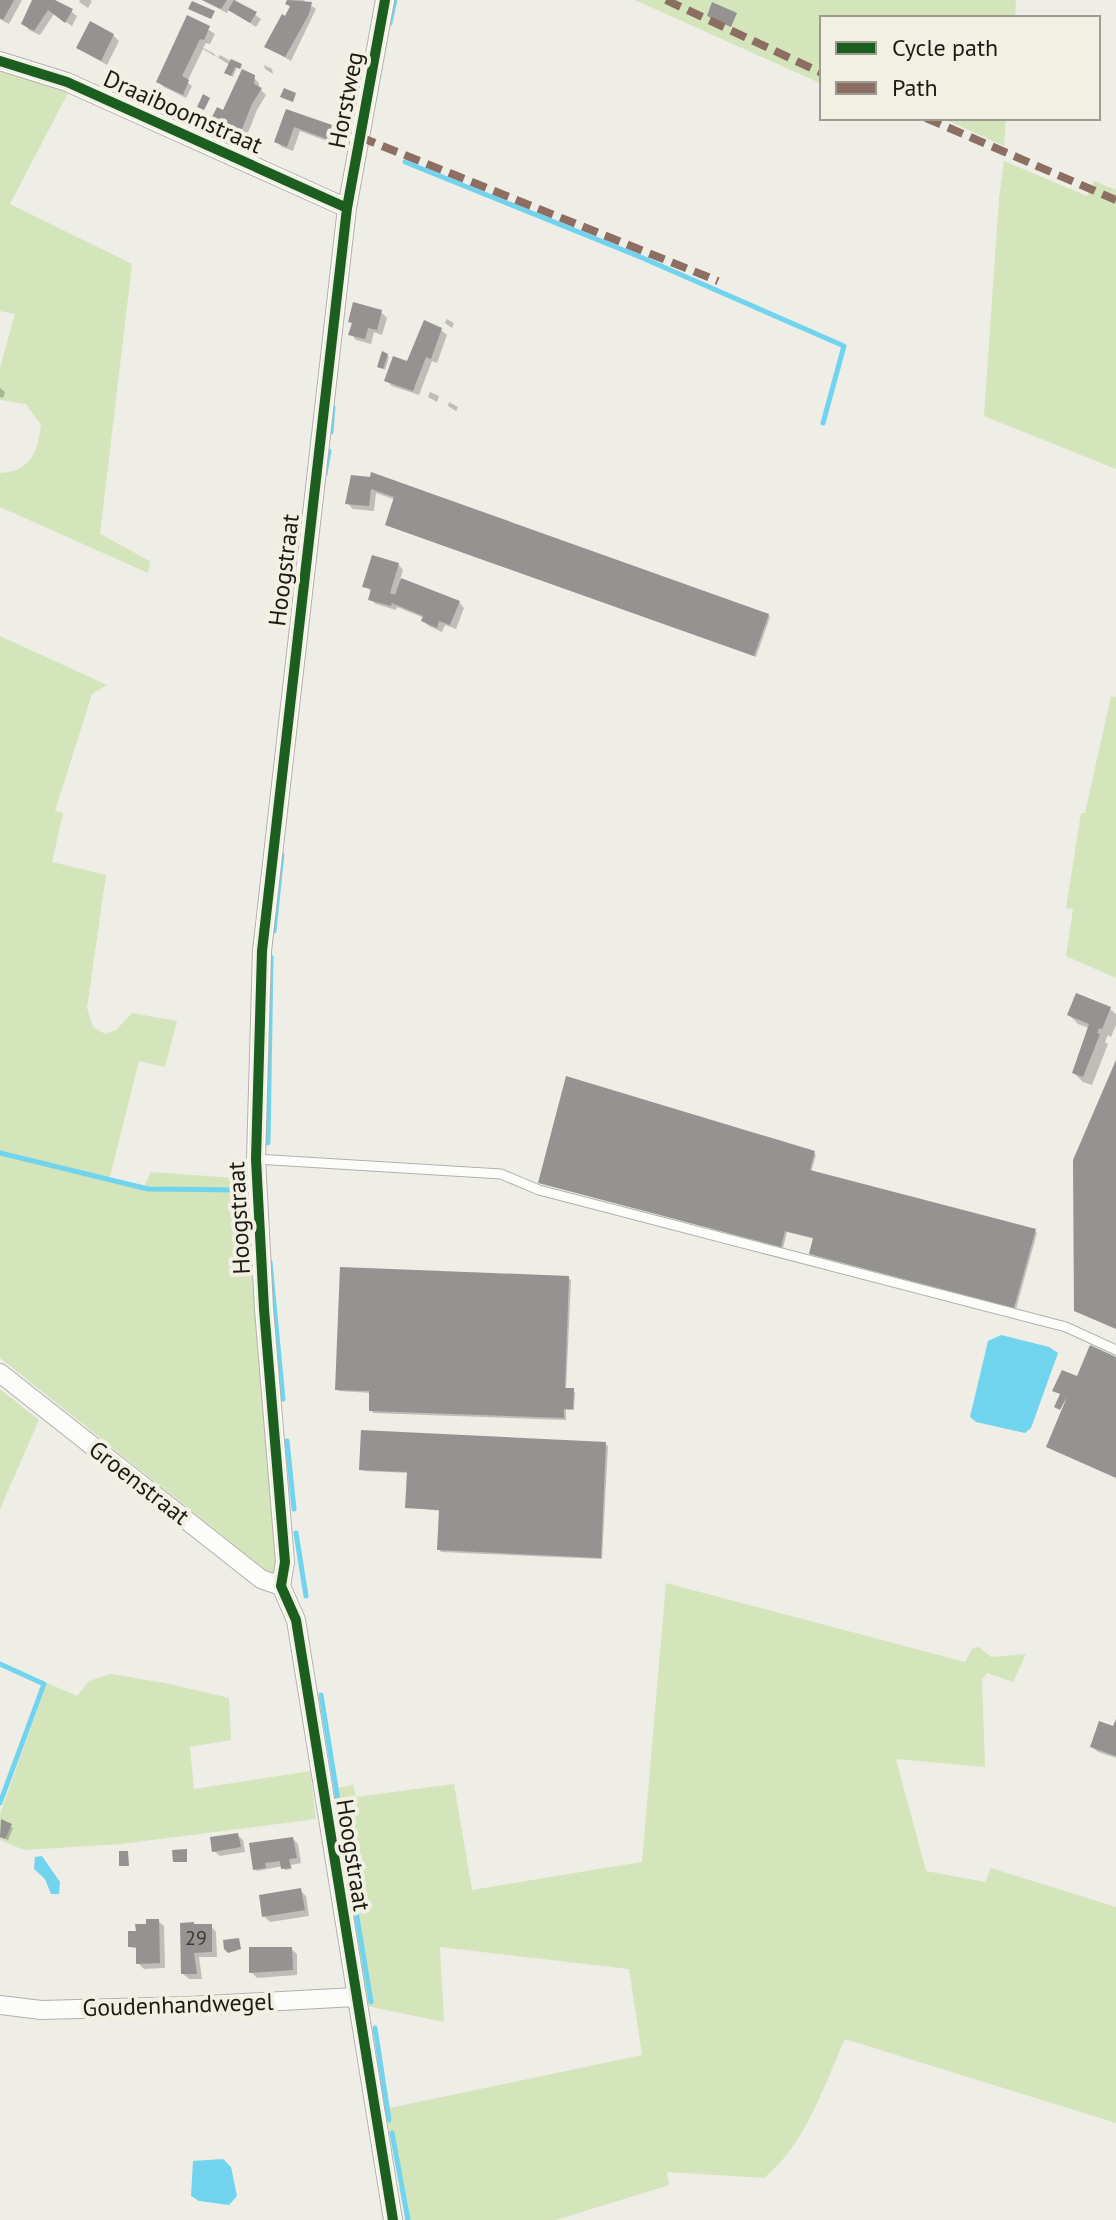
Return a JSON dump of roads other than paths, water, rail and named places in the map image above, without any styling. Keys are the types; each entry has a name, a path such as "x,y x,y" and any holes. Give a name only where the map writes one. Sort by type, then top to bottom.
{"street":[{"name":"Horstweg","path":"347,208 385,0"},
{"name":"Draaiboomstraat","path":"0,61 67,82 347,208"},
{"name":"Hoogstraat","path":"347,208 262,951 256,1159 264,1309 285,1562 281,1586 296,1620 393,2220"},
{"name":"Groenstraat","path":"0,1373 261,1579 281,1586"},
{"name":"Goudenhandwegel","path":"0,2005 41,2010 355,1997"}],"lane":[{"path":"256,1159 501,1174 539,1190 1066,1327 1116,1350"}],"water":[{"path":"1001,1335 1049,1347 1058,1353 1031,1428 1025,1433 976,1422 970,1417 988,1341"},
{"path":"42,1856 60,1882 59,1894 51,1894 45,1879 34,1869 35,1857"},
{"path":"223,2159 231,2167 237,2196 229,2205 199,2201 191,2196 193,2161"}],"waterway":[{"path":"390,23 395,0"},
{"path":"405,162 638,256 844,346 823,423"},
{"path":"331,432 333,407"},
{"path":"325,474 329,451"},
{"path":"274,931 282,854"},
{"path":"268,1143 271,957"},
{"path":"0,1153 148,1189 243,1190"},
{"path":"270,1262 283,1399"},
{"path":"287,1441 294,1509"},
{"path":"296,1533 306,1596"},
{"path":"0,1664 44,1684 0,1803"},
{"path":"321,1695 345,1844"},
{"path":"347,1857 371,2002"},
{"path":"375,2028 389,2120"},
{"path":"392,2133 408,2220"}]}
